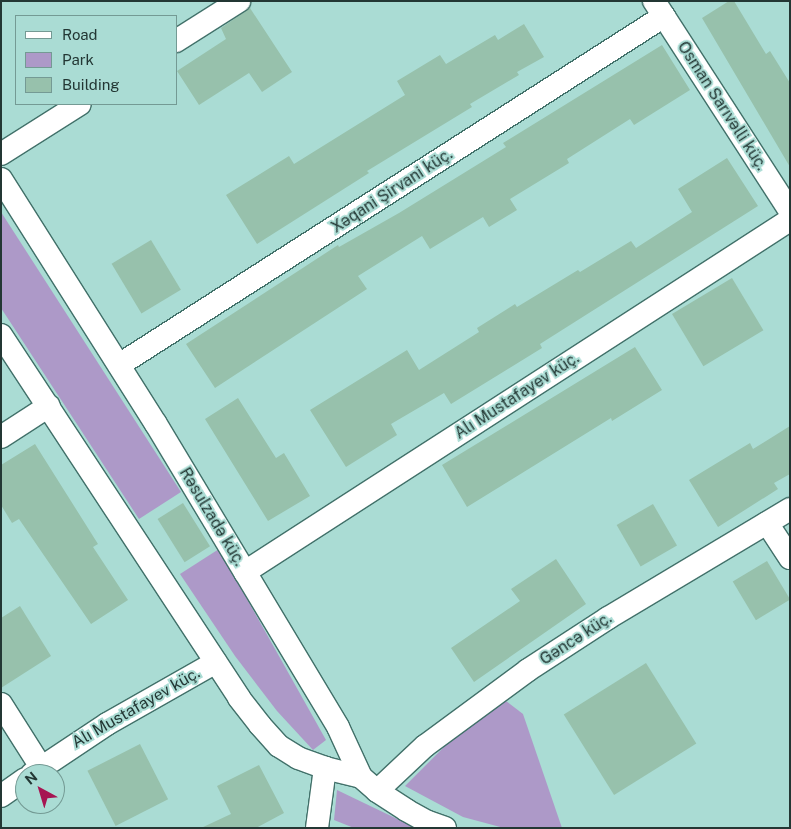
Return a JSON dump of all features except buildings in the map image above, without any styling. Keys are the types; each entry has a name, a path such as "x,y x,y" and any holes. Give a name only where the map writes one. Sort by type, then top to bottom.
{"street":[{"path":"178,41 239,1"},
{"name":"Osman Sarıvəlli küç.","path":"659,9 790,211"},
{"name":"Xəqani Şirvani küç.","path":"119,365 659,9"},
{"path":"1,154 78,105"},
{"name":"Rəsulzadə küç.","path":"1,179 119,365 245,572 338,726 369,784"},
{"name":"Alı Mustafayev küç.","path":"245,572 790,220"},
{"path":"1,335 216,662 255,718 280,746 298,758 369,784 428,822 445,828"},
{"path":"1,436 49,406"},
{"name":"Gəncə küç.","path":"369,784 425,746 528,670 608,618 790,509"},
{"path":"767,522 790,558"},
{"name":"Alı Mustafayev küç.","path":"48,764 107,724 216,662"},
{"path":"1,704 28,764"},
{"path":"318,828 325,768"},
{"name":"Alı Mustafayev küç.","path":"1,796 15,786"}],"green space":[{"path":"1,212 181,492 139,519 1,308"},
{"path":"219,549 326,740 313,750 277,711 235,656 180,574"},
{"path":"506,701 523,714 562,828 504,828 463,817 405,786 449,742"},
{"path":"337,790 416,828 354,828 334,820"}]}
